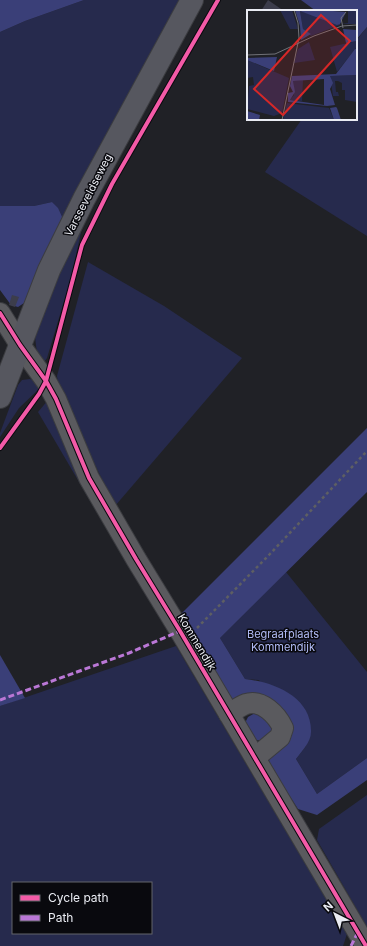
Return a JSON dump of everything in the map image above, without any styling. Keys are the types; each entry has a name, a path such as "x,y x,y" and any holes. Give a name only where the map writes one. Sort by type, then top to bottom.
{"main road":[{"name":"Varsseveldseweg","path":"0,397 49,270 84,199 192,0"}],"street":[{"name":"Kommendijk","path":"0,313 56,400 88,478 256,758 366,946"},
{"path":"229,714 246,704 262,705 279,719 283,728 280,737 256,758"}],"path":[{"path":"185,640 269,555 367,451"}],"green space":[{"path":"84,0 181,0 63,219 52,202 34,206 0,206 0,32 25,21"},
{"path":"367,27 367,236 265,172 301,120 357,120 357,40"},
{"path":"83,223 71,278 47,358 42,365 37,353 35,337 65,259"},
{"path":"88,262 164,306 242,358 115,506 64,401 57,376"},
{"path":"30,379 37,382 41,387 19,408 0,437 0,433 18,385 22,380"},
{"path":"49,399 92,504 38,412"},
{"name":"Begraafplaats Kommendijk","path":"286,572 367,672 367,758 317,794 296,759 306,746 259,680 245,679 220,638"},
{"path":"176,646 347,934 343,946 0,946 0,706"},
{"path":"367,795 367,927 317,840 319,829"}],"shaded area":[{"path":"0,0 84,0 25,21 0,32"},
{"path":"301,0 367,0 367,27 357,39 357,10 315,10"},
{"path":"52,202 58,208 63,219 24,303 18,307 11,305 0,290 0,206 34,206"},
{"path":"367,428 367,492 220,638 245,679 279,688 298,701 305,709 310,720 311,736 306,746 296,759 317,794 367,758 367,780 317,815 298,809 266,759 287,721 231,701 180,615"},
{"path":"0,655 25,698 0,706"},
{"path":"255,713 259,713 272,727 269,735 261,740 255,740 245,723 248,717"}],"building":[{"path":"268,0 283,10 262,10"},
{"path":"12,295 19,297 15,307 9,305"}],"marked path":[{"path":"0,700 129,653 180,631"},
{"path":"351,946 358,932"}],"cycle path":[{"path":"0,448 39,394 46,381 82,245 112,184 218,0"},
{"path":"0,313 20,345 46,381 56,399 89,478 366,946"}]}
